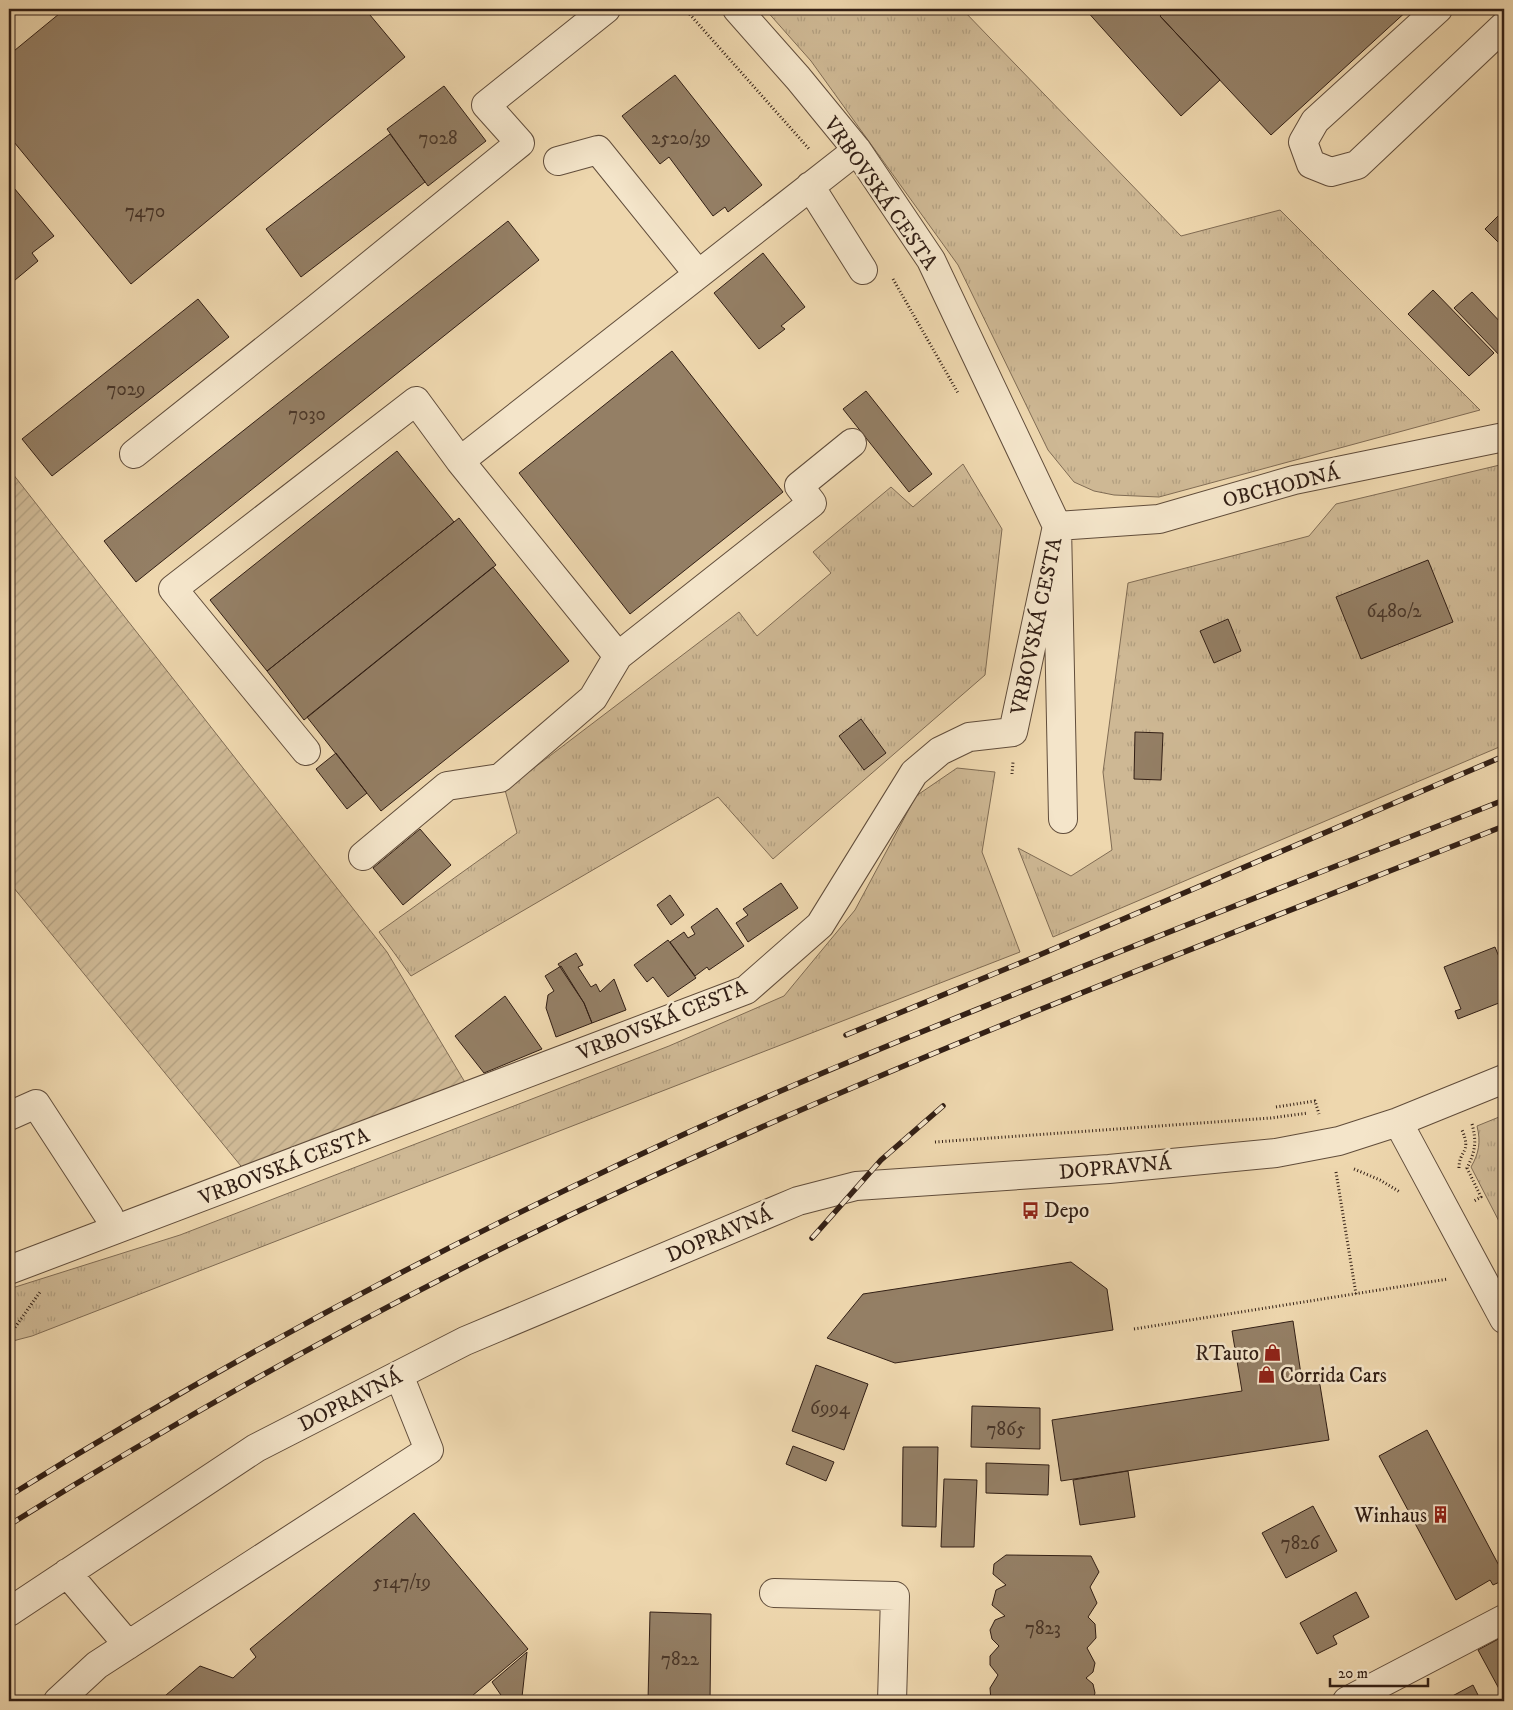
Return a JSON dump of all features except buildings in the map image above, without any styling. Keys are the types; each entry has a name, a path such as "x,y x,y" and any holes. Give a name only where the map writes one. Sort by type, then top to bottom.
{"street":[{"path":"134,454 316,309 520,142 486,105 606,9"},
{"name":"VRBOVSKÁ CESTA","path":"9,1270 746,990 820,925 914,773 940,751 969,737 1014,732 1057,526 931,260 857,150 798,78 737,9"},
{"path":"1438,9 1315,121 1303,142 1311,164 1331,172 1356,165 1504,26"},
{"path":"558,162 598,150 698,274"},
{"path":"460,461 857,150"},
{"path":"820,178 876,271"},
{"path":"306,751 173,589 416,401 460,461 618,656"},
{"name":"OBCHODNÁ","path":"1057,526 1158,519 1294,480 1504,437"},
{"path":"362,856 447,786 500,778 593,698 618,656 812,503 799,486 852,443"},
{"path":"1057,526 1063,819"},
{"name":"DOPRAVNÁ","path":"9,1612 256,1448 465,1341 798,1201 856,1186 1119,1168 1276,1153 1339,1141 1398,1122 1504,1079"},
{"path":"9,1116 36,1104 109,1216 114,1230"},
{"path":"1398,1122 1504,1319"},
{"path":"58,1701 97,1665 429,1450 399,1374"},
{"path":"67,1573 128,1645"},
{"path":"774,1593 895,1596 892,1701"},
{"path":"1346,1701 1504,1619"}],"path":[{"path":"685,9 820,178"},
{"path":"876,271 961,399"},
{"path":"1450,1101 1466,1140 1466,1151 1459,1161 1459,1170"},
{"path":"1276,1106 1315,1102 1321,1121"},
{"path":"935,1142 1271,1118 1318,1112 1331,1118 1349,1165 1355,1170 1380,1180 1402,1193"},
{"path":"1472,1122 1476,1136 1474,1153 1467,1168 1481,1198"},
{"path":"1338,1178 1356,1294"},
{"path":"1471,1193 1475,1200"},
{"path":"1134,1329 1453,1278"}],"green space":[{"path":"765,9 962,9 1181,236 1280,210 1480,410 1159,497 1114,495 1094,491 1074,482 1048,450 958,265 811,61"},
{"path":"963,464 1002,529 985,675 773,859 718,797 411,976 379,932 517,833 505,790 739,612 757,636 831,573 813,552 891,487 913,507"},
{"path":"1504,464 1504,745 1053,937 1018,848 1071,876 1112,850 1103,772 1128,583 1309,536 1336,504"},
{"path":"9,469 387,952 466,1084 245,1171 9,882"},
{"path":"957,768 995,772 982,852 1020,952 32,1336 9,1342 9,1289 180,1235 669,1046 784,996 855,910 916,796"},
{"path":"1504,1115 1504,1231 1471,1167 1478,1147 1477,1126"}],"railway":[{"path":"846,1035 1037,956 1504,756"},
{"path":"9,1496 98,1442 277,1339 461,1242 648,1151 842,1064 1504,800"},
{"path":"9,1525 85,1478 317,1345 475,1262 636,1184 743,1135 959,1043 1504,826"},
{"path":"812,1238 881,1160 943,1106"}],"place":[{"name":"Depo","path":"1030,1210"},
{"name":"RTauto","path":"1273,1353"},
{"name":"Corrida Cars","path":"1266,1375"},
{"name":"Winhaus","path":"1441,1515"}]}
